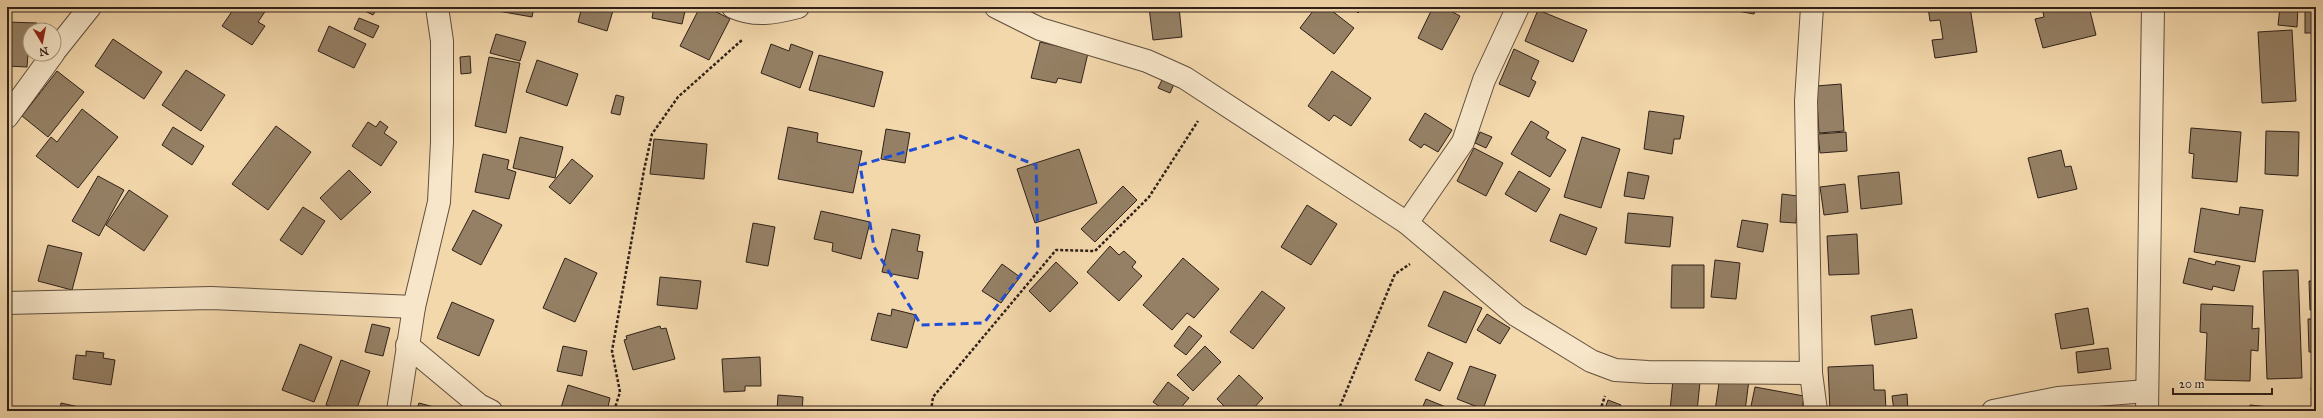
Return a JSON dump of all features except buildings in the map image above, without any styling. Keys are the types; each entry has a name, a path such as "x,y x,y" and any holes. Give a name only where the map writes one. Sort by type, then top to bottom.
{"street":[{"path":"62,42 90,7"},
{"path":"398,411 414,307 439,202 442,142 442,41 437,7"},
{"path":"733,7 744,12 772,13 798,7"},
{"path":"996,7 1040,29 1146,61 1185,78 1407,223 1516,315 1591,361 1615,370 1648,372 1811,373"},
{"path":"1407,223 1463,142 1484,80 1518,7"},
{"path":"1812,7 1806,101 1811,373 1816,411"},
{"path":"1993,411 2058,398 2147,401 2153,7"},
{"path":"7,117 47,62"},
{"path":"7,303 211,298 414,307"},
{"path":"407,345 479,405 491,411"}],"path":[{"path":"614,411 620,392 612,352 644,170 652,134 678,97 772,13"},
{"path":"931,411 933,397 1056,250 1095,251 1149,197 1214,97"},
{"path":"1338,411 1395,274 1435,246"}],"highlighted area":[{"path":"960,136 1036,165 1038,252 984,323 921,325 874,247 860,165"}]}
